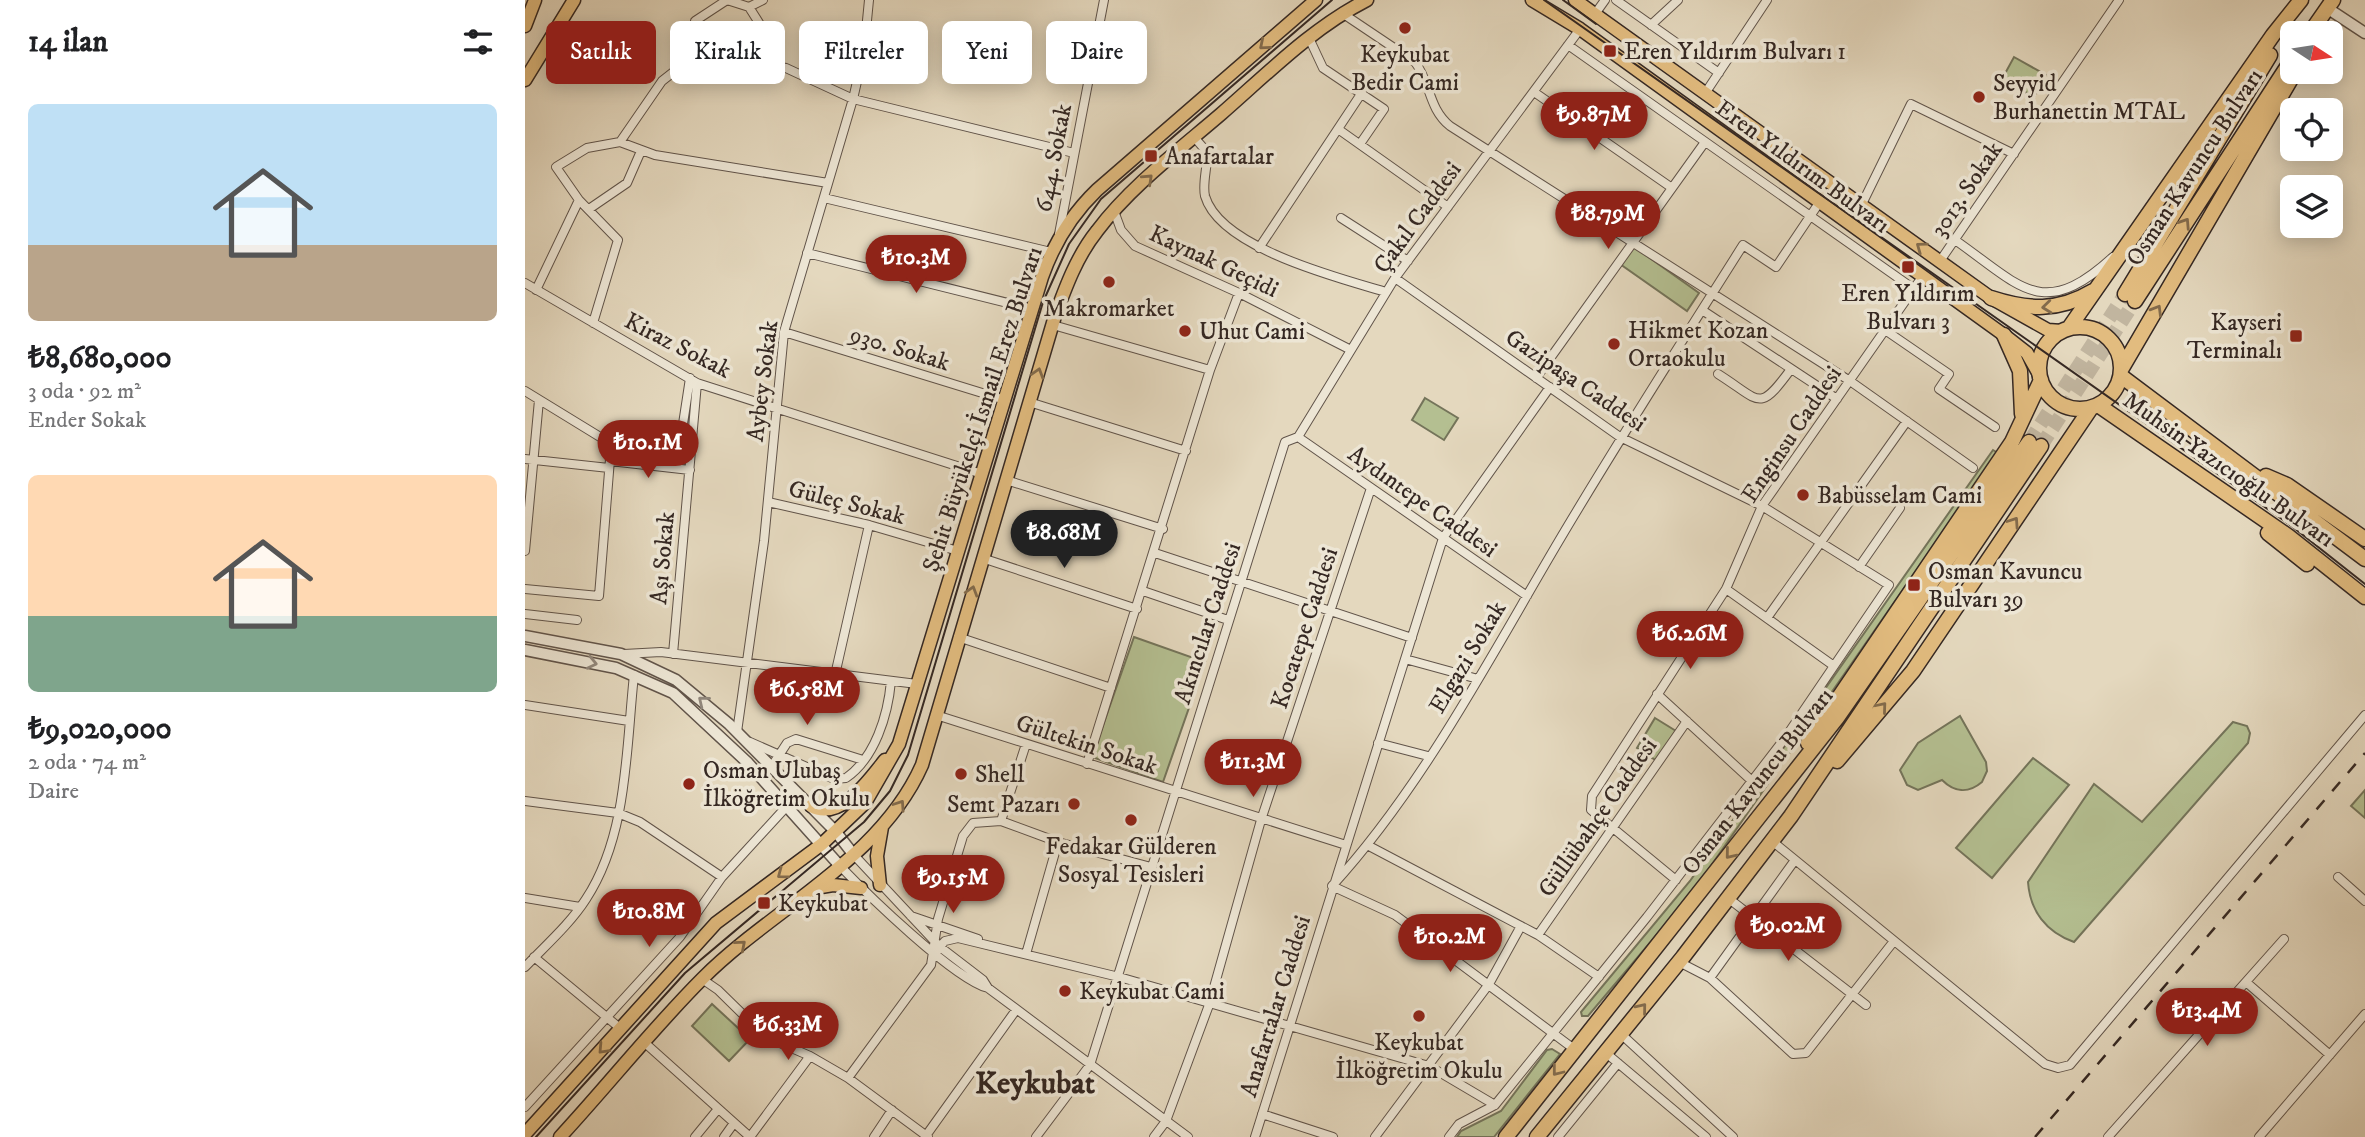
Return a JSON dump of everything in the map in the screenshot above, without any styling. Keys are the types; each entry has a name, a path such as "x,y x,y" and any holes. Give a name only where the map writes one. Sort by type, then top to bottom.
{"highway":[{"path":"1772,801 1822,719 2020,429 2040,378 2043,350 2065,330 2100,287 2273,35 2303,0"},
{"name":"Osman Kavuncu Bulvarı","path":"2291,21 2303,0"},
{"path":"2319,21 2330,4"},
{"name":"Osman Kavuncu Bulvarı","path":"2280,39 2130,297 2280,77"},
{"path":"1791,816 1913,671 2095,407 2110,397 2121,372 2288,84"},
{"path":"1991,298 2027,307 2048,308 2071,302 2100,287"},
{"path":"2065,330 2084,327 2105,335 2115,346 2121,372"},
{"path":"2004,335 2014,353 2022,380 2020,429"},
{"name":"Muhsin Yazıcıoğlu Bulvarı","path":"2121,372 2167,413 2246,467 2365,559"},
{"path":"2040,378 2050,396 2062,405 2076,409 2095,407"},
{"name":"Muhsin Yazıcıoğlu Bulvarı","path":"2095,407 2288,536 2365,597"},
{"name":"Osman Kavuncu Bulvarı","path":"1506,1137 1837,718 2035,444 1791,816 1679,962 1537,1137"},
{"path":"2246,467 2287,485 2365,539"},
{"path":"2220,489 2248,517 2365,610"}],"main road":[{"path":"525,26 535,0"},
{"path":"557,0 569,0"},
{"path":"525,80 575,0"},
{"name":"Şehit Büyükelçi İsmail Erez Bulvarı","path":"525,1134 716,923 822,844 865,803 899,744 1051,252 1073,216 1097,190 1316,0"},
{"name":"Şehit Büyükelçi İsmail Erez Bulvarı","path":"560,1137 702,979 840,866 902,804 916,780 1053,325 1081,254 1114,211 1194,137 1309,38 1342,13 1367,0"},
{"name":"Eren Yıldırım Bulvarı","path":"1532,0 1580,29 2004,335 2027,353 2040,378"},
{"name":"Eren Yıldırım Bulvarı","path":"1575,0 1991,298 2048,330 2065,330"},
{"path":"811,806 823,810 835,808 865,784 899,744"},
{"path":"880,886 877,856 882,826"},
{"path":"811,889 833,885 861,888"}],"street":[{"path":"695,21 727,0 749,7 758,21"},
{"path":"749,7 763,0"},
{"name":"Aybey Sokak","path":"740,735 768,502 784,332 853,99 864,51 869,0"},
{"name":"644. Sokak","path":"1058,240 1104,0"},
{"path":"1595,14 1605,0"},
{"path":"1616,0 1719,73"},
{"path":"1651,25 1678,0"},
{"path":"1706,92 1766,0"},
{"name":"3013. Sokak","path":"1940,261 2119,0"},
{"path":"2330,4 2365,33"},
{"path":"1342,13 1415,62 1440,117 1850,381 1973,468"},
{"name":"Çakıl Caddesi","path":"1298,438 1395,278 1580,29"},
{"path":"1309,38 1323,68 1384,109 1360,144"},
{"path":"1568,45 1914,289"},
{"path":"785,68 853,99 1074,153"},
{"path":"620,142 670,75"},
{"path":"1534,92 1672,188"},
{"path":"1259,248 1361,94"},
{"path":"1862,204 1911,104 2014,154"},
{"path":"1338,129 1448,207"},
{"path":"1194,137 1207,152 1205,194 1215,215 1259,248 1308,268 1386,292"},
{"path":"593,323 618,240 579,200 557,167 587,148 620,142 641,151 828,183"},
{"path":"1537,377 1705,142"},
{"path":"589,209 627,183 641,151"},
{"path":"824,198 1051,252"},
{"path":"537,290 579,200"},
{"path":"1810,216 1819,203"},
{"name":"Kaynak Geçidi","path":"1114,211 1121,230 1135,246 1239,293 1351,351"},
{"name":"Elgazi Sokak","path":"1332,886 1369,846 1478,679 1620,437 1743,245 1776,267 1810,216"},
{"path":"1341,218 1408,261"},
{"path":"1955,240 2018,284 2052,293 2083,283 2136,236"},
{"path":"807,253 1032,309"},
{"name":"Enginsu Caddesi","path":"1676,880 1591,810 1590,800 1726,589 1762,506 1922,277"},
{"name":"Gazipaşa Caddesi","path":"1395,278 1620,437 1762,506 1889,585 1834,666"},
{"name":"Kiraz Sokak","path":"525,284 693,381 982,474"},
{"path":"1087,764 1163,529 1210,370 1239,293"},
{"path":"1702,310 1837,399"},
{"path":"1053,325 1210,370"},
{"path":"1885,330 1949,374 1939,389 1995,427"},
{"name":"930. Sokak","path":"784,332 1005,400"},
{"path":"1718,374 1756,399 1765,400 1791,369"},
{"path":"679,450 693,381"},
{"name":"Aşı Sokak","path":"673,654 691,452 693,381"},
{"name":"Anafartalar Caddesi","path":"1255,1137 1443,538 1550,387"},
{"path":"525,391 608,441 691,452"},
{"path":"525,551 529,460 540,400"},
{"path":"1029,402 1186,451"},
{"path":"1767,618 1907,421"},
{"name":"Aydıntepe Caddesi","path":"1298,438 1527,596"},
{"name":"Akıncılar Caddesi","path":"1036,1137 1090,1065 1119,977 1173,792 1285,442 1298,438"},
{"path":"525,589 599,596 609,464 608,441"},
{"path":"529,460 689,470"},
{"path":"1006,480 1163,529"},
{"name":"Kocatepe Caddesi","path":"1154,1137 1166,1121 1209,1004 1261,820 1371,488"},
{"name":"Güleç Sokak","path":"768,502 869,525 958,551"},
{"path":"1859,567 1900,508"},
{"path":"835,675 869,525"},
{"path":"1155,553 1412,638"},
{"path":"982,558 1137,609"},
{"path":"1449,1137 1459,1124 1495,1105 1554,1033 1752,781 1834,666 1726,589"},
{"path":"1143,591 1228,620"},
{"path":"525,614 577,620"},
{"path":"525,636 621,654 673,654 917,684"},
{"path":"958,637 1111,688"},
{"path":"525,650 597,663 634,675 682,699 787,805 861,888 936,946 979,986 988,988 1188,1137"},
{"path":"621,654 676,680 740,735 836,832 880,886 936,946"},
{"path":"1405,659 1478,679"},
{"path":"525,967 580,907 604,865 618,813 634,675"},
{"path":"740,735 779,756 838,780 850,776 863,760 881,727 891,681"},
{"path":"1657,694 1752,781"},
{"path":"525,705 629,721"},
{"name":"Gültekin Sokak","path":"936,715 1346,845"},
{"path":"1772,841 2045,1064 2058,1068 2070,1065 2365,715"},
{"name":"Güllübahçe Caddesi","path":"1538,935 1687,721"},
{"path":"772,766 787,743 796,739 863,760"},
{"path":"1378,743 1428,756"},
{"path":"1001,821 1026,744"},
{"path":"525,801 618,813 640,822 722,877"},
{"path":"525,1107 680,937 722,877 787,805"},
{"path":"848,1078 925,976 936,946 938,925 963,836 973,823 1001,821 1058,842 1151,867"},
{"path":"1026,954 1058,842"},
{"path":"1369,846 1538,935 1599,977"},
{"path":"1710,978 1795,860"},
{"path":"2337,877 2365,901"},
{"path":"1332,886 1395,915 1574,1049"},
{"path":"525,898 580,907"},
{"path":"1728,898 1866,1005"},
{"path":"909,915 975,936 980,941"},
{"path":"1375,1137 1489,984 1521,926"},
{"path":"936,946 953,938 980,941 1119,977 1288,1028 1429,1066 1495,1105"},
{"path":"2108,1137 2284,939"},
{"path":"1679,962 1710,978 1798,1055 1806,1053 1894,941"},
{"path":"534,957 621,1029"},
{"path":"702,979 718,990 767,1037 810,1056 848,1078 927,1137 1016,1010"},
{"path":"2246,982 2330,1055"},
{"path":"2259,1137 2365,1014"},
{"path":"1621,1034 1733,1137"},
{"path":"645,1044 750,1137 810,1056"},
{"path":"1606,1053 1706,1137"},
{"path":"1558,1137 1618,1063"},
{"path":"695,1137 719,1109"},
{"path":"874,1137 892,1110"},
{"path":"1262,1114 1333,1137"},
{"path":"724,1137 734,1123"}],"green space":[{"path":"2014,57 2046,75 2034,97 2002,79"},
{"path":"1633,246 1699,293 1687,311 1620,264"},
{"path":"1425,398 1458,418 1444,440 1412,420"},
{"path":"1993,450 1998,453 1692,893 1588,1016 1582,1016 1581,1012 1690,881"},
{"path":"1134,637 1205,662 1163,782 1092,757"},
{"path":"1960,716 1986,762 1987,771 1982,782 1966,790 1951,787 1942,780 1918,790 1907,785 1900,770 1918,743"},
{"path":"1655,718 1676,731 1657,761 1637,748"},
{"path":"2233,722 2247,726 2250,733 2248,743 2074,942 2048,926 2036,911 2028,882 2094,784 2142,822"},
{"path":"2033,758 2069,785 1992,878 1956,848"},
{"path":"2365,790 2365,818 2351,806"},
{"path":"712,1004 750,1039 729,1061 692,1026"},
{"path":"1552,1049 1560,1054 1494,1137 1457,1137 1461,1131 1501,1111 1547,1050"}],"tunnel":[{"path":"2029,442 2125,294"},
{"path":"2041,446 2135,301"}],"tram line":[{"path":"536,1137 685,973 864,822 890,791 908,755 1043,302 1069,244 1101,199 1332,0"},
{"path":"1544,0 2289,524 2365,584"},
{"path":"1563,0 1596,24"},
{"path":"2145,411 2241,480"}],"railway":[{"path":"2035,1137 2365,753"}],"place":[{"name":"Keykubat Bedir Cami","path":"1405,28"},
{"name":"Eren Yıldırım Bulvarı 1","path":"1610,51"},
{"name":"Seyyid Burhanettin MTAL","path":"1979,97"},
{"name":"Anafartalar","path":"1151,156"},
{"name":"Eren Yıldırım Bulvarı 3","path":"1908,267"},
{"name":"Makromarket","path":"1109,282"},
{"name":"Uhut Cami","path":"1185,331"},
{"name":"Kayseri Terminalı","path":"2296,336"},
{"name":"Hikmet Kozan Ortaokulu","path":"1614,344"},
{"name":"Babüsselam Cami","path":"1803,495"},
{"name":"Osman Kavuncu Bulvarı 39","path":"1914,585"},
{"name":"Shell","path":"961,774"},
{"name":"Osman Ulubaş İlköğretim Okulu","path":"689,784"},
{"name":"Semt Pazarı","path":"1074,804"},
{"name":"Fedakar Gülderen Sosyal Tesisleri","path":"1131,820"},
{"name":"Keykubat","path":"764,903"},
{"name":"Keykubat Cami","path":"1065,991"},
{"name":"Keykubat İlköğretim Okulu","path":"1419,1016"}],"district":[{"name":"Keykubat","path":"1035,1082"}]}
